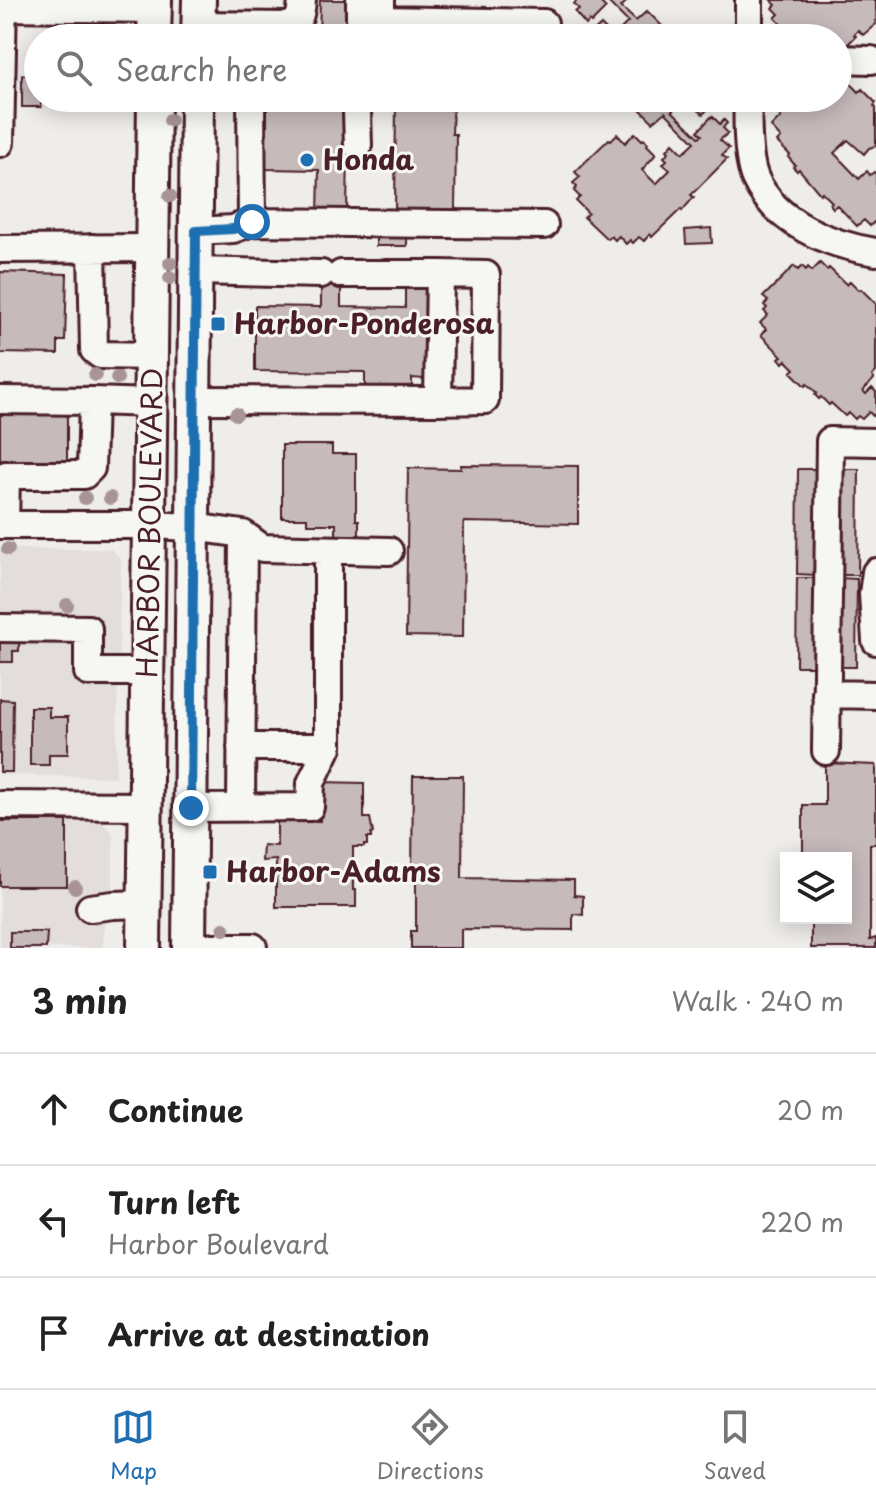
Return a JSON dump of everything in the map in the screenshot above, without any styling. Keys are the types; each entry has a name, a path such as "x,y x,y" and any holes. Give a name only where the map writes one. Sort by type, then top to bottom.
{"main road":[{"name":"HARBOR BOULEVARD","path":"144,948 154,112"},
{"name":"HARBOR BOULEVARD","path":"189,948 197,112"}],"street":[{"path":"294,24 301,14 302,0"},
{"path":"360,0 360,19 381,10 544,23"},
{"path":"749,0 749,24"},
{"path":"0,143 4,3 154,16"},
{"path":"852,59 871,60"},
{"path":"251,112 252,222"},
{"path":"357,112 358,146"},
{"path":"749,112 754,176 771,204 790,220 815,233 846,247 876,252"},
{"path":"196,231 233,229 252,222 544,225"},
{"path":"92,248 94,350 100,355 152,356"},
{"path":"0,249 153,248"},
{"path":"195,400 485,400 486,275 196,271"},
{"path":"438,401 440,274"},
{"path":"0,400 151,403"},
{"path":"93,401 91,468 84,475 3,475 2,525 193,527 243,534 262,548 389,551"},
{"path":"826,751 830,441 876,442"},
{"path":"241,807 243,534"},
{"path":"191,808 310,807 311,783 328,747 328,550"},
{"path":"876,572 873,594 876,641"},
{"path":"0,628 88,629 88,672 148,672"},
{"path":"826,694 876,695"},
{"path":"241,747 328,747"},
{"path":"0,805 145,806"},
{"path":"90,908 145,904"},
{"path":"189,948 253,947"}],"shaded area":[{"path":"0,549 111,549 121,559 116,777 0,775"},
{"path":"0,814 98,817 113,834 113,888 104,926 103,948 0,948"}],"building":[{"path":"320,0 349,0 348,24 319,24"},
{"path":"577,0 600,0 606,8 591,23 585,24 575,12 579,9 574,4"},
{"path":"606,0 626,0 621,7 636,21 647,11 660,24 626,24 628,22"},
{"path":"771,0 876,0 876,24 863,35 858,30 852,40 852,24 781,24 775,18 779,14 773,8 776,5"},
{"path":"22,75 24,75 24,107"},
{"path":"852,85 859,92 862,89 876,103 876,146 864,154 848,140 834,153 859,179 867,171 870,175 876,174 876,225 874,222 870,226 864,220 857,226 837,205 833,208 832,202 822,192 820,194 799,169 797,171 793,167 795,165 788,157 790,155 777,142 781,138 771,127 781,117 778,114 852,112"},
{"name":"Honda","path":"267,112 372,112 372,146 348,146 347,215 318,216 319,170 266,169 262,135 267,134"},
{"path":"396,112 453,112 452,134 456,134 455,213 395,213"},
{"path":"643,112 665,112 653,122"},
{"path":"665,112 673,112 699,137 702,135 698,131 712,116 720,124 724,120 727,123 723,128 728,133 720,140 729,148 722,155 727,159 691,195 694,197 682,211 652,237 650,234 644,241 639,237 633,243 630,240 626,244 619,236 615,240 611,236 607,239 584,217 588,213 576,201 580,197 574,191 577,187 573,183 580,177 575,172 609,139 617,134 625,143 635,133 644,139 656,154 642,170 656,184 670,170 663,164 667,160 664,157 669,152 667,150 673,143 683,153 695,142"},
{"path":"711,228 712,243 686,244 685,230"},
{"path":"376,232 407,232 407,246 376,246"},
{"path":"820,263 847,285 850,281 861,289 876,304 876,372 863,391 866,394 872,388 876,392 876,413 873,416 869,412 862,419 858,416 855,419 849,413 845,416 831,403 829,405 821,397 819,399 815,395 817,393 791,372 795,369 786,360 783,363 779,358 782,356 761,335 766,329 760,323 768,315 764,305 768,301 763,297 794,266 798,270 802,266 806,270 808,267 812,271"},
{"path":"321,268 341,268 341,307 405,308 405,288 425,288 424,379 412,378 412,391 365,391 365,372 255,371 255,306 321,307"},
{"path":"0,272 67,274 65,341 58,341 58,354 0,353"},
{"path":"0,414 67,415 67,461 0,460"},
{"path":"282,445 332,445 332,454 356,454 359,547 336,546 336,524 307,524 307,518 282,518"},
{"path":"461,465 578,466 578,524 464,522 463,637 406,636 408,468 461,469"},
{"path":"798,469 816,469 816,575 797,574"},
{"path":"840,469 859,469 858,575 839,575"},
{"path":"797,578 815,578 815,666 796,666"},
{"path":"839,578 857,579 856,667 838,667"},
{"path":"0,638 19,638 19,651 13,651 13,662 0,662"},
{"path":"0,699 13,700 12,772 0,772"},
{"path":"30,707 49,707 49,717 68,717 68,754 49,754 49,765 30,765"},
{"path":"825,763 876,765 876,844 870,844 870,940 876,938 876,948 811,948 811,924 852,924 852,852 803,852 803,805 825,805"},
{"path":"413,776 463,776 462,878 574,880 574,895 583,896 583,915 573,914 573,930 461,929 461,948 411,948 411,931 416,931 416,875 412,875"},
{"path":"320,782 364,783 364,818 370,818 373,833 371,838 367,838 367,845 353,847 356,907 276,907 276,860 262,861 263,845 277,846 277,820 320,821"},
{"path":"0,821 67,821 67,886 0,886"},
{"path":"10,932 47,932 46,948 10,948"}],"place":[{"name":"Honda","path":"307,160"},
{"name":"Harbor-Ponderosa","path":"218,324"},
{"name":"Harbor-Adams","path":"210,872"}],"route":[{"path":"191,808 196,231 233,229 252,222"}]}
